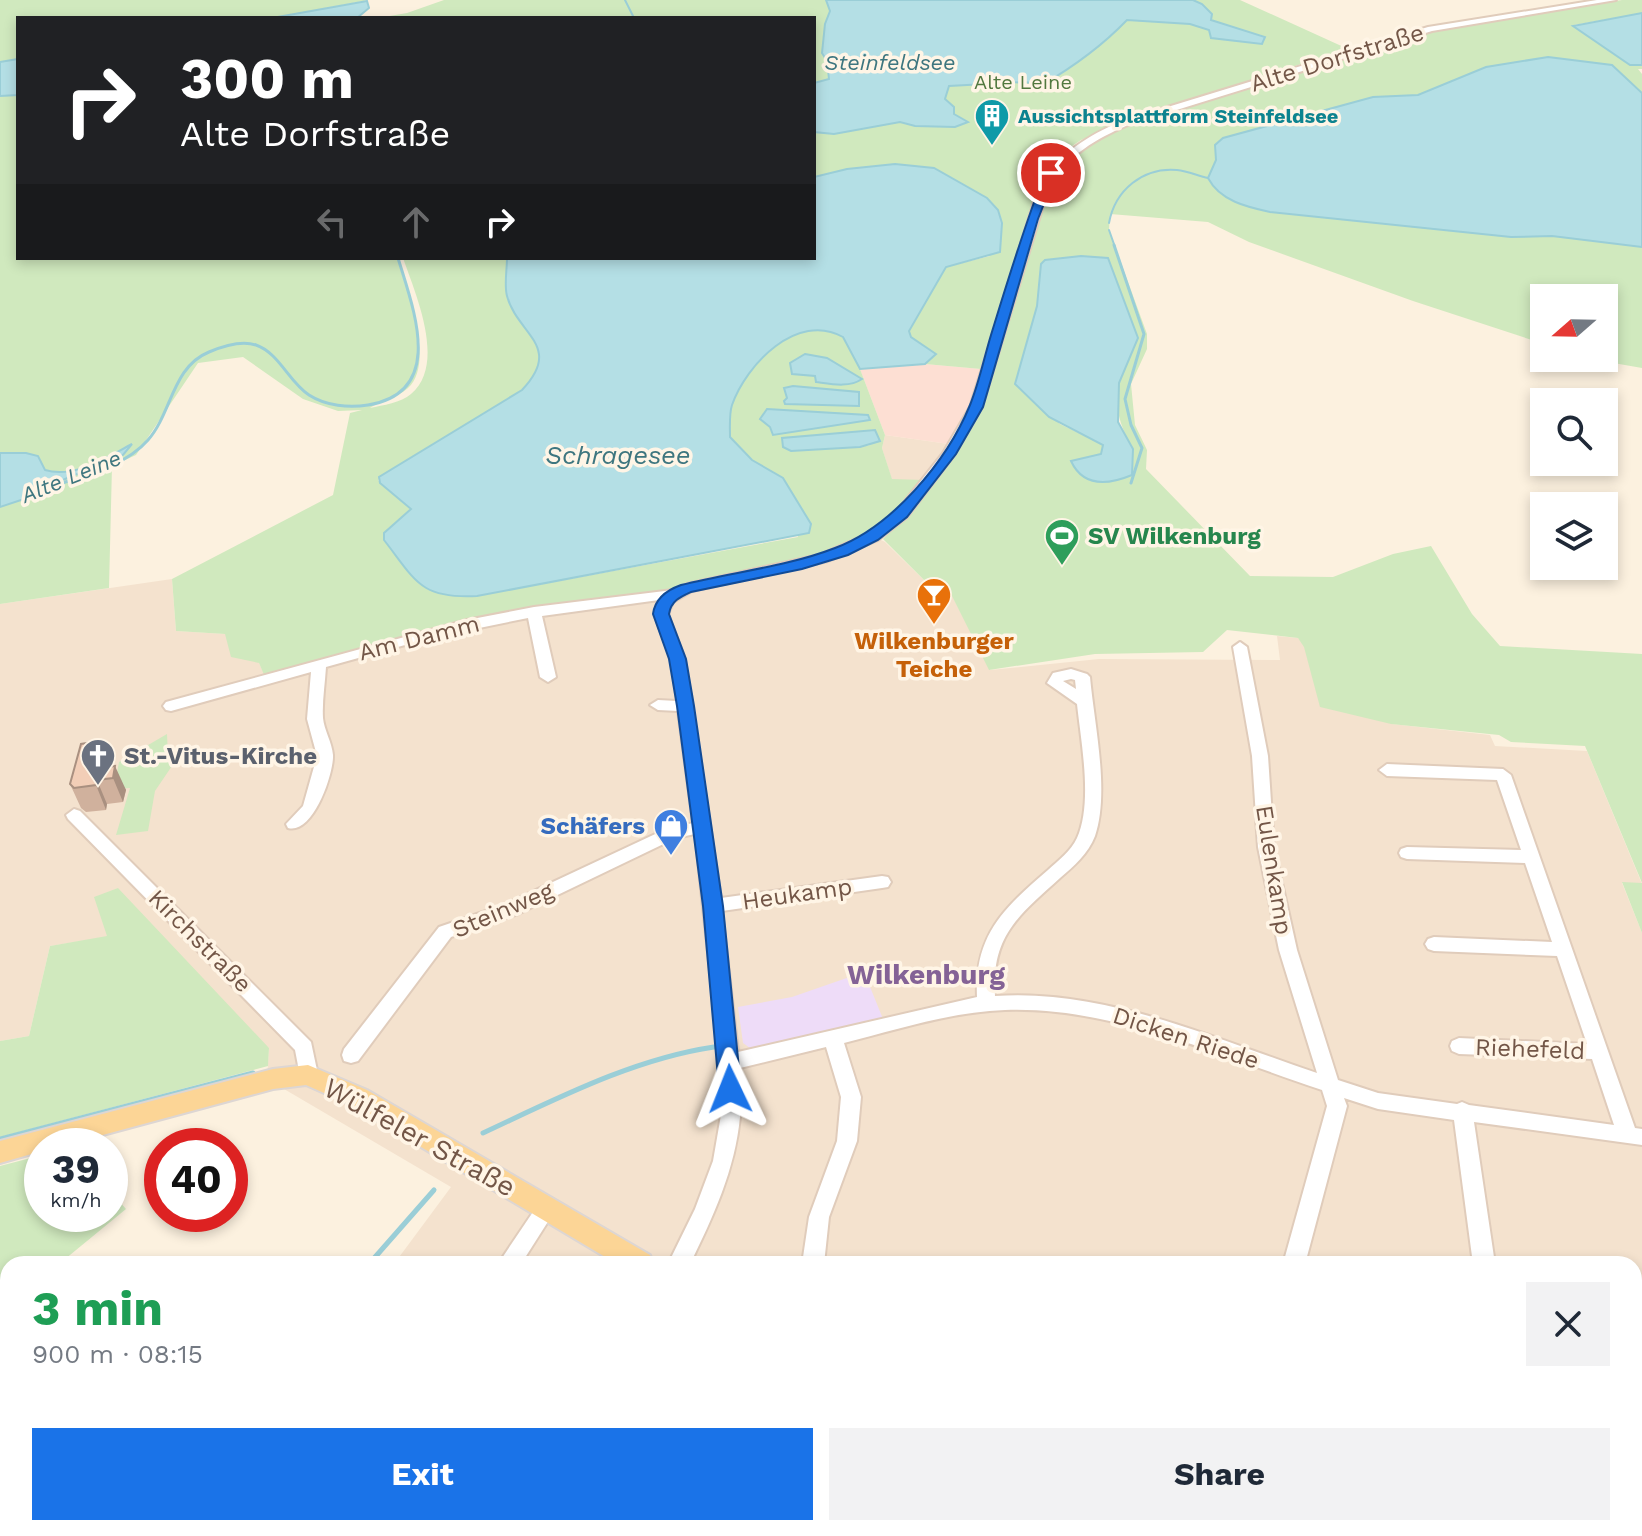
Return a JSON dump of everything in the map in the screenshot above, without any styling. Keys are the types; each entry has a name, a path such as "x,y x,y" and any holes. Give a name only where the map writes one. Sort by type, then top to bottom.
{"main road":[{"name":"Wülfeler Straße","path":"0,1152 273,1079 308,1075 358,1097 627,1256"}],"street":[{"name":"Alte Dorfstraße","path":"673,594 823,558 873,537 902,514 968,424 1044,186 1061,161 1086,141 1125,123 1431,29 1612,0"},
{"name":"Am Damm","path":"171,706 469,624 534,612 673,594"},
{"path":"673,594 662,606 661,614 678,659 702,827 730,1062 731,1115 723,1161 705,1211 683,1256"},
{"path":"624,600 642,603 661,614"},
{"path":"534,612 548,677"},
{"name":"Eulenkamp","path":"1240,647 1260,756 1266,847 1285,936 1334,1087"},
{"path":"294,824 310,808 325,756 315,719 319,664"},
{"path":"986,1003 985,964 991,941 1005,920 1078,852 1087,834 1091,815 1085,702"},
{"path":"658,705 685,706"},
{"name":"Riehefeld","path":"1387,770 1503,775 1600,1052 1634,1135"},
{"name":"Kirchstraße","path":"74,815 304,1047 308,1075"},
{"name":"Steinweg","path":"351,1055 445,932 512,909 672,833 702,827"},
{"path":"1407,853 1531,857"},
{"name":"Heukamp","path":"713,906 882,882"},
{"path":"1434,944 1564,949"},
{"name":"Dicken Riede","path":"730,1062 986,1003 1037,1002 1092,1008 1130,1018 1378,1101 1634,1135"},
{"path":"814,1256 819,1217 847,1141 850,1111 851,1097 833,1039"},
{"name":"Riehefeld","path":"1459,1046 1600,1052"},
{"path":"1296,1256 1337,1106 1334,1087"},
{"path":"1462,1110 1483,1256"},
{"path":"514,1256 546,1209"}],"shaded area":[{"path":"925,364 981,369 968,412 949,444 885,435 860,369"},
{"path":"885,435 949,444 924,480 892,480 882,448"},
{"path":"869,534 885,542 931,587 948,587 990,670 1099,659 1280,660 1277,636 1298,638 1392,724 1490,735 1495,746 1587,751 1642,884 1622,883 1642,933 1642,1256 400,1256 451,1187 267,1079 269,1048 107,937 50,946 29,1036 0,1041 0,604 172,579 176,631 225,634 259,663 266,677 445,626 657,592 814,556"},
{"path":"864,972 883,1019 760,1048 750,1048 743,1043 738,1007 792,997"}],"green space":[{"path":"0,0 369,0 283,16 16,16 16,59 0,62"},
{"name":"Alte Leine","path":"444,0 1240,0 1348,49 1123,121 1063,152 1038,185 981,369 925,364 935,354 911,337 909,331 946,267 990,256 895,164 847,169 816,177 816,16 390,16"},
{"path":"1622,0 1642,0 1642,13 1574,25 1630,65 1642,65 1642,69 1638,69 1642,74 1642,93 1612,65 1548,57 1486,67 1418,95 1373,97 1223,138 1215,145 1216,160 1211,184 1238,202 1270,212 1511,237 1552,236 1642,247 1642,368 1618,364 1618,284 1530,284 1530,339 1249,242 1208,222 1110,214 1109,230 1147,334 1147,349 1131,384 1135,425 1147,450 1146,469 1250,576 1333,577 1393,554 1431,546 1472,614 1500,646 1642,654 1642,883 1585,746 1511,742 1499,735 1391,724 1320,707 1304,647 1298,638 1227,630 1203,652 1095,654 989,670 948,588 931,587 883,539 937,480 974,425 1049,187 1056,175 1075,155 1098,139 1137,122 1434,30","holes":["1041,264 1138,338 1125,368 1117,405 1133,449 1072,461 1101,454 1103,445 1060,424 1015,384 1037,306"]},
{"path":"16,63 16,260 398,260 412,306 419,361 416,376 408,388 370,408 397,402 411,394 421,381 427,365 425,328 404,260 507,260 507,296 538,351 539,362 534,375 522,390 378,480 411,510 384,533 410,573 430,589 443,594 477,596 798,537 783,478 752,460 730,437 730,416 739,389 761,359 791,336 808,331 826,331 843,337 860,369 885,435 882,448 892,479 924,480 898,511 869,534 814,556 657,592 445,626 265,677 259,663 231,657 225,634 176,631 172,579 333,495 350,413 362,410 338,411 303,399 243,357 198,363 136,455 112,466 109,588 0,604 0,66","holes":["793,386 859,392 811,405 785,404","767,409 867,415 870,419 773,435","874,430 870,445 860,447 791,451 783,447 783,438"]},
{"path":"167,734 168,756 176,760 155,791 148,831 116,835 130,788 114,789 119,762"},
{"path":"1622,882 1642,883 1642,933"},
{"path":"118,888 269,1048 268,1066 34,1128 24,1128 24,1131 0,1137 0,1041 29,1036 50,946 107,936 94,897"},
{"path":"24,1160 24,1232 98,1232 69,1256 0,1256 0,1166"}],"water":[{"name":"Steinfeldsee","path":"826,0 1193,0 1212,14 1211,20 1265,37 1262,44 1211,38 1209,30 1190,24 1127,20 1087,56 1042,85 1025,82 949,86 945,99 954,107 954,114 968,122 955,127 915,126 900,122 834,134 816,132 816,82 829,79 827,61 822,53 825,24 830,11"},
{"path":"367,1 369,8 359,16 283,16"},
{"path":"1642,13 1642,65 1630,65 1573,26"},
{"path":"1548,57 1612,65 1642,93 1642,247 1552,236 1511,237 1270,212 1227,198 1208,178 1216,160 1215,145 1223,138 1373,97 1418,95 1486,67"},
{"path":"16,59 16,95 0,96 0,62"},
{"name":"Schragesee","path":"895,164 934,168 987,198 998,210 1002,223 1000,252 946,267 909,331 911,337 936,354 925,364 860,369 843,337 826,331 808,331 776,346 749,374 732,405 730,437 752,460 783,478 811,524 809,533 477,596 443,594 412,577 384,540 384,533 411,509 380,483 379,477 522,390 534,375 539,362 538,351 507,296 507,260 816,260 816,177 847,169"},
{"path":"1081,256 1108,258 1138,338 1119,383 1118,422 1133,449 1132,475 1114,481 1097,482 1082,476 1071,461 1101,454 1103,445 1049,417 1015,384 1037,306 1041,264 1045,260"},
{"path":"805,354 827,358 862,379 851,384 834,384 816,382 815,376 792,374 790,363"},
{"path":"793,386 859,392 859,406 785,404 784,388"},
{"path":"767,409 868,415 870,420 773,435 770,427 760,419"},
{"path":"875,430 880,441 860,447 791,451 783,447 782,438"},
{"path":"132,444 123,455 0,507 0,453 38,456 45,470 67,472 90,465"}],"building":[{"path":"101,741 99,768 115,766 113,778 97,780 96,785 74,788 70,784 81,744"}],"waterway":[{"name":"Alte Leine","path":"625,0 633,16"},
{"path":"1109,223 1117,200 1142,177 1153,172 1177,170 1208,178"},
{"path":"1109,230 1115,247"},
{"path":"1114,245 1144,334 1125,399 1131,425 1142,448 1131,483"},
{"name":"Alte Leine","path":"38,491 111,466 137,450 156,429 187,368 209,352 226,346 238,343 264,349 302,389 323,402 361,406 393,397 408,384 416,366 418,345 411,300 399,260"},
{"path":"483,1133 625,1071 714,1047"},
{"path":"0,1139 253,1073"},
{"path":"376,1256 434,1190"}],"place":[{"name":"Aussichtsplattform Steinfeldsee","path":"992,147"},
{"name":"SV Wilkenburg","path":"1062,567"},
{"name":"Wilkenburger Teiche","path":"934,626"},
{"name":"St.-Vitus-Kirche","path":"98,787"},
{"name":"Schäfers","path":"671,857"}],"district":[{"name":"Wilkenburg","path":"926,974"}],"route":[{"path":"730,1089 730,1062 713,906 685,706 678,659 661,614 662,606 673,594 687,588 802,564 842,551 873,537 902,514 949,454 976,407 1032,219 1051,173"}]}
